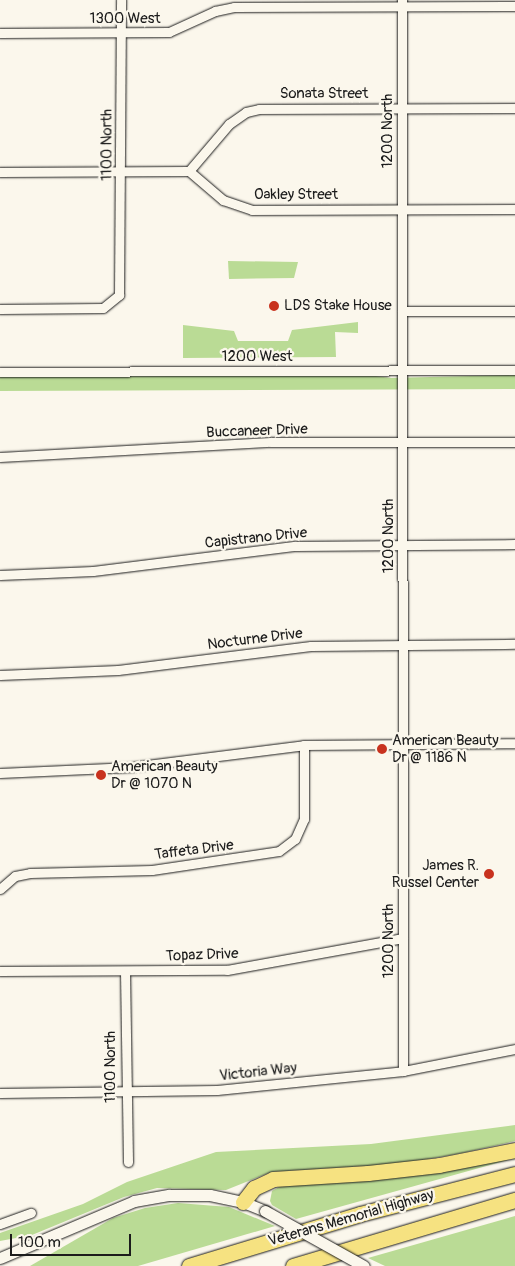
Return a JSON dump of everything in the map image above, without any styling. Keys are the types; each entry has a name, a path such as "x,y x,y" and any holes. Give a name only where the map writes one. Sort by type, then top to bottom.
{"highway":[{"path":"243,1202 254,1188 273,1179 368,1174 439,1165 515,1150"},
{"name":"Veterans Memorial Highway","path":"189,1266 360,1214 515,1174"},
{"name":"Veterans Memorial Highway","path":"292,1266 515,1200"}],"main road":[{"path":"0,1258 134,1201 189,1194 243,1202 265,1211 364,1266"}],"street":[{"name":"1100 North","path":"0,309 103,308 113,304 121,290 120,0"},
{"name":"1300 West","path":"0,33 176,31 214,11 234,7 402,3 515,6"},
{"name":"1200 North","path":"402,3 403,1072"},
{"name":"Sonata Street","path":"189,171 229,124 252,110 515,108"},
{"path":"0,172 189,171"},
{"name":"Oakley Street","path":"189,171 223,200 244,209 515,209"},
{"path":"402,311 515,311"},
{"name":"1200 West","path":"0,372 402,372 515,370"},
{"name":"Buccaneer Drive","path":"0,458 85,455 249,443 515,442"},
{"name":"Capistrano Drive","path":"0,574 93,571 295,546 515,544"},
{"name":"Nocturne Drive","path":"0,675 118,670 276,649 515,644"},
{"path":"0,773 147,766 304,745 515,743"},
{"name":"Taffeta Drive","path":"0,888 22,874 152,870 279,851 295,839 304,819 304,745"},
{"name":"Topaz Drive","path":"0,971 125,971 242,968 403,938"},
{"name":"1100 North","path":"125,971 125,1092 128,1162"},
{"name":"Victoria Way","path":"0,1093 218,1090 403,1072 515,1049"},
{"path":"0,1224 31,1213"}],"green space":[{"path":"228,261 298,262 294,278 229,279"},
{"path":"358,322 358,333 335,332 336,357 183,358 183,325 234,331 238,341 288,341 292,330"},
{"path":"368,375 391,378 515,375 515,389 0,391 0,377"},
{"path":"515,1125 515,1141 400,1164 271,1172 226,1190 157,1188 124,1197 32,1235 0,1241 0,1233 83,1204 127,1182 216,1152 371,1144"},
{"path":"507,1155 508,1160 296,1219 272,1205 270,1201 272,1191 279,1187"},
{"path":"178,1203 229,1207 275,1226 138,1266 30,1266 113,1218 145,1208"},
{"path":"515,1216 515,1266 385,1266 368,1258"}],"place":[{"name":"LDS Stake House","path":"274,306"},
{"name":"American Beauty Dr @ 1186 N","path":"382,749"},
{"name":"American Beauty Dr @ 1070 N","path":"101,775"},
{"name":"James R. Russel Center","path":"489,874"}]}
